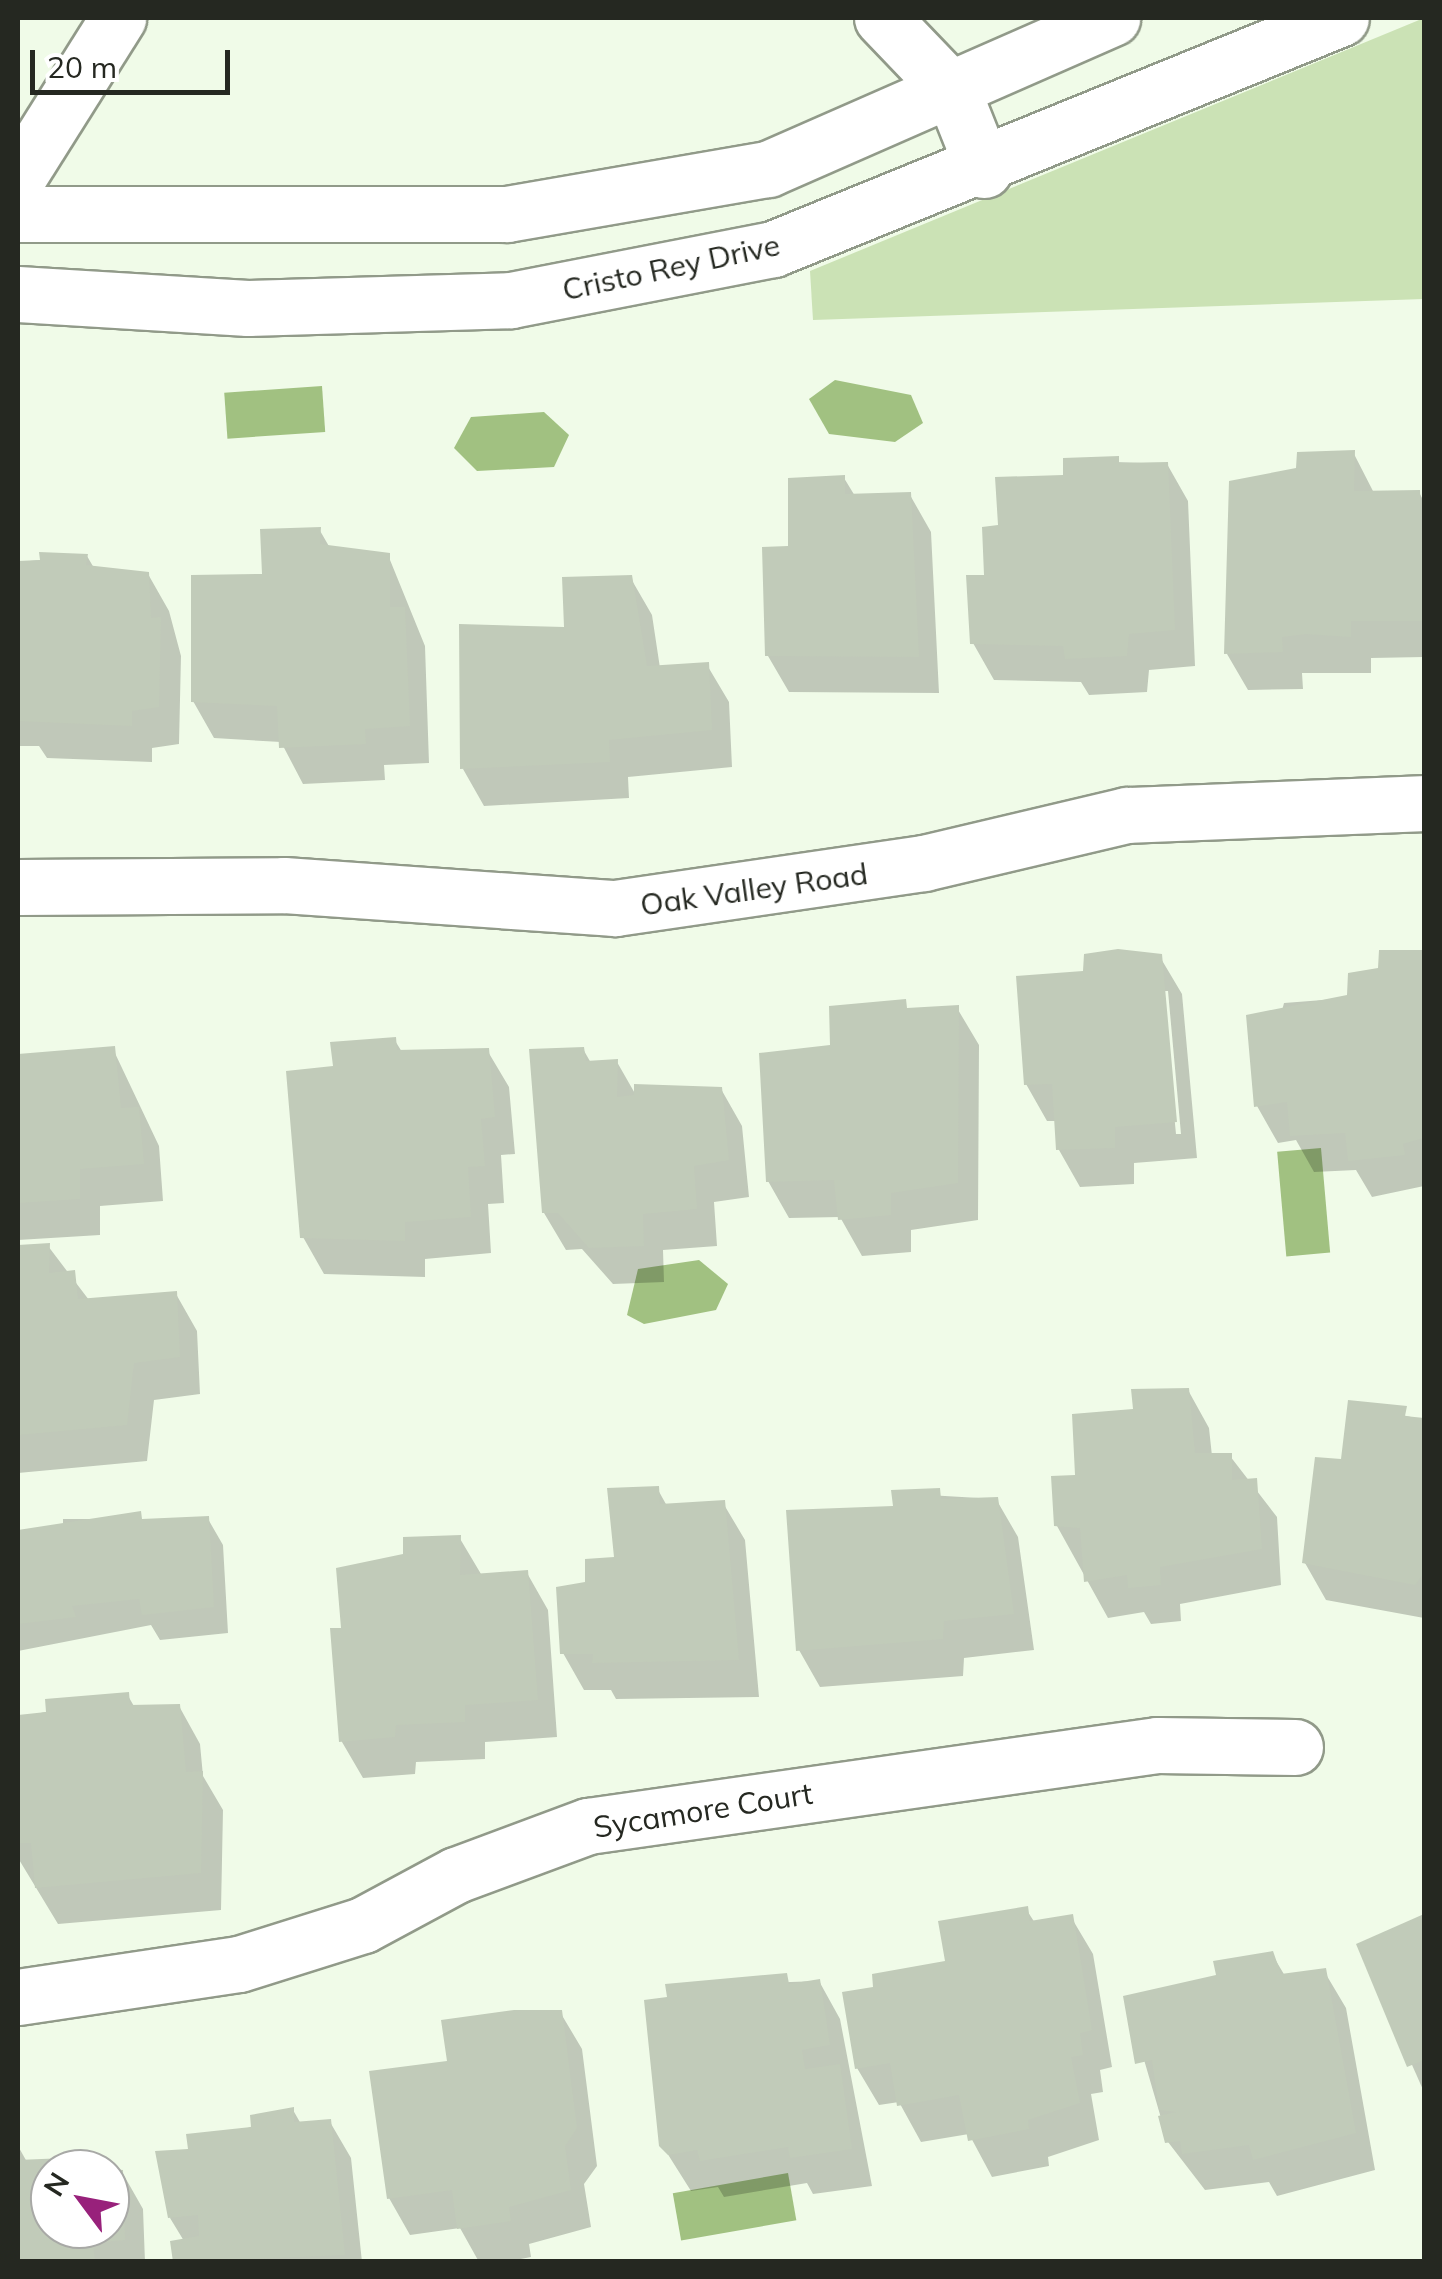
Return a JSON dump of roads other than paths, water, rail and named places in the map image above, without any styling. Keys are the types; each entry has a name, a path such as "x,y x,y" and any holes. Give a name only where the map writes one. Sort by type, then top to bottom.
{"street":[{"path":"18,177 118,18"},
{"path":"882,18 953,92 984,170"},
{"path":"18,214 508,214 768,169 953,92 1112,18"},
{"name":"Cristo Rey Drive","path":"18,294 248,308 511,300 773,250 984,170 1341,18"},
{"name":"Oak Valley Road","path":"18,887 284,885 616,908 774,890 1128,816 1424,804"},
{"name":"Sycamore Court","path":"18,1997 238,1964 363,1924 456,1874 588,1826 1142,1747 1295,1747"}]}
